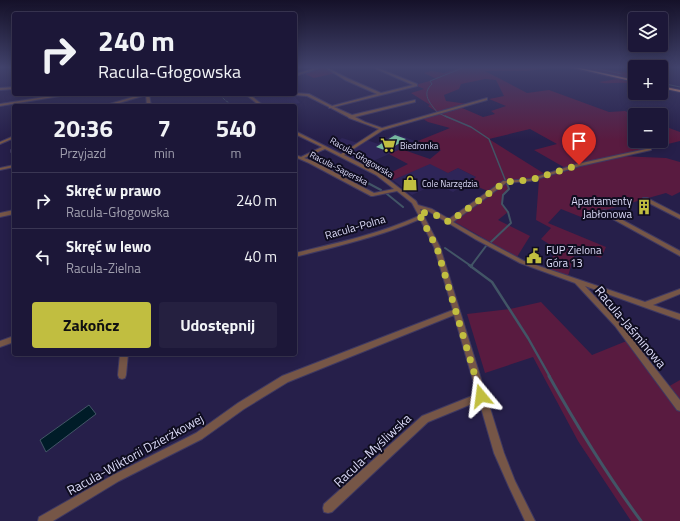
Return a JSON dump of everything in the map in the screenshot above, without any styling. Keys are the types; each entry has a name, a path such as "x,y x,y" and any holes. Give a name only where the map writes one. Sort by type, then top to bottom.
{"street":[{"path":"375,91 380,94"},
{"path":"330,107 391,91"},
{"path":"297,94 308,95 350,117 382,129"},
{"path":"24,101 25,96"},
{"path":"0,105 57,96"},
{"path":"111,104 139,96"},
{"path":"250,96 260,104"},
{"path":"342,155 382,129 486,99"},
{"path":"350,117 414,101"},
{"name":"Racula-Głogowska","path":"297,133 326,146 378,174 410,198 437,248 499,453 530,521"},
{"path":"0,143 12,138"},
{"path":"8,146 9,139"},
{"path":"301,158 326,146"},
{"path":"449,222 507,181 530,180 579,165 650,149"},
{"name":"Racula-Saperska","path":"297,157 373,195 398,189"},
{"path":"0,168 12,166"},
{"path":"645,199 680,217"},
{"path":"0,215 12,212"},
{"path":"418,212 434,214 522,262 680,317"},
{"name":"Racula-Polna","path":"297,254 364,237 408,223 418,212"},
{"path":"604,212 680,254"},
{"name":"Racula-Jaśminowa","path":"577,282 621,329 680,407"},
{"path":"645,305 680,290"},
{"name":"Racula-Wiktorii Dzierżkowej","path":"43,521 116,478 199,436 241,406 285,379 457,311"},
{"path":"0,344 12,341"},
{"path":"122,375 124,356"},
{"name":"Racula-Myśliwska","path":"328,508 425,419 481,396"}],"shaded area":[{"path":"416,91 453,91 444,95 446,101 468,104 460,107 483,117 495,114 491,111 506,106 489,99 504,96 502,91 524,91 527,93 553,91 609,112 625,111 628,112 628,148 652,148 620,156 666,158 680,162 680,192 672,196 666,193 581,217 561,209 548,223 606,247 601,258 576,250 568,276 546,268 557,249 541,239 551,228 536,220 539,179 506,182 509,189 503,195 502,204 508,212 498,220 530,236 517,257 453,221 493,193 468,183 476,177 458,168 448,173 430,164 393,180 386,175 408,164 389,154 401,149 430,159 441,150 418,141 450,128 428,122 420,117 437,112 428,106 430,105 411,93","holes":["530,129 557,144 534,150 567,169 548,176 489,139"]},
{"path":"266,96 295,96 300,103 261,104 254,98"},
{"path":"668,128 680,132 680,141 668,144"},
{"path":"395,133 417,142 366,164 348,155 353,152 350,151 367,140 378,144"},
{"path":"342,138 358,143 344,152 331,147"},
{"path":"430,163 448,173 458,168 476,177 453,192 438,185 429,187 412,195 393,180"},
{"path":"541,302 592,355 629,340 666,388 680,380 680,521 631,521 578,441 533,357 485,373 467,314 510,309"}],"water":[{"path":"89,405 96,414 46,452 40,440"}],"building":[{"name":"Biedronka","path":"395,135 406,139 387,151 376,147"}],"waterway":[{"path":"427,91 429,102 437,112"},
{"path":"438,113 447,117"},
{"path":"445,116 471,127 489,139 506,182"},
{"path":"340,168 366,182"},
{"path":"364,181 381,190"},
{"path":"491,242 511,223 508,212 502,204 503,195 509,189 506,181"},
{"path":"387,194 403,207"},
{"path":"445,248 471,266 486,246"},
{"path":"471,267 492,282 528,338 550,377"},
{"path":"549,376 593,450 641,521"}],"place":[{"name":"Biedronka","path":"388,145"},
{"name":"Cole Narzędzia","path":"410,183"},
{"name":"Apartamenty Jabłonowa","path":"644,207"},
{"name":"FUP Zielona Góra 13","path":"534,256"}],"route":[{"path":"481,396 443,264 432,235 418,212 429,212 449,222 505,182 530,180 579,165"}]}
